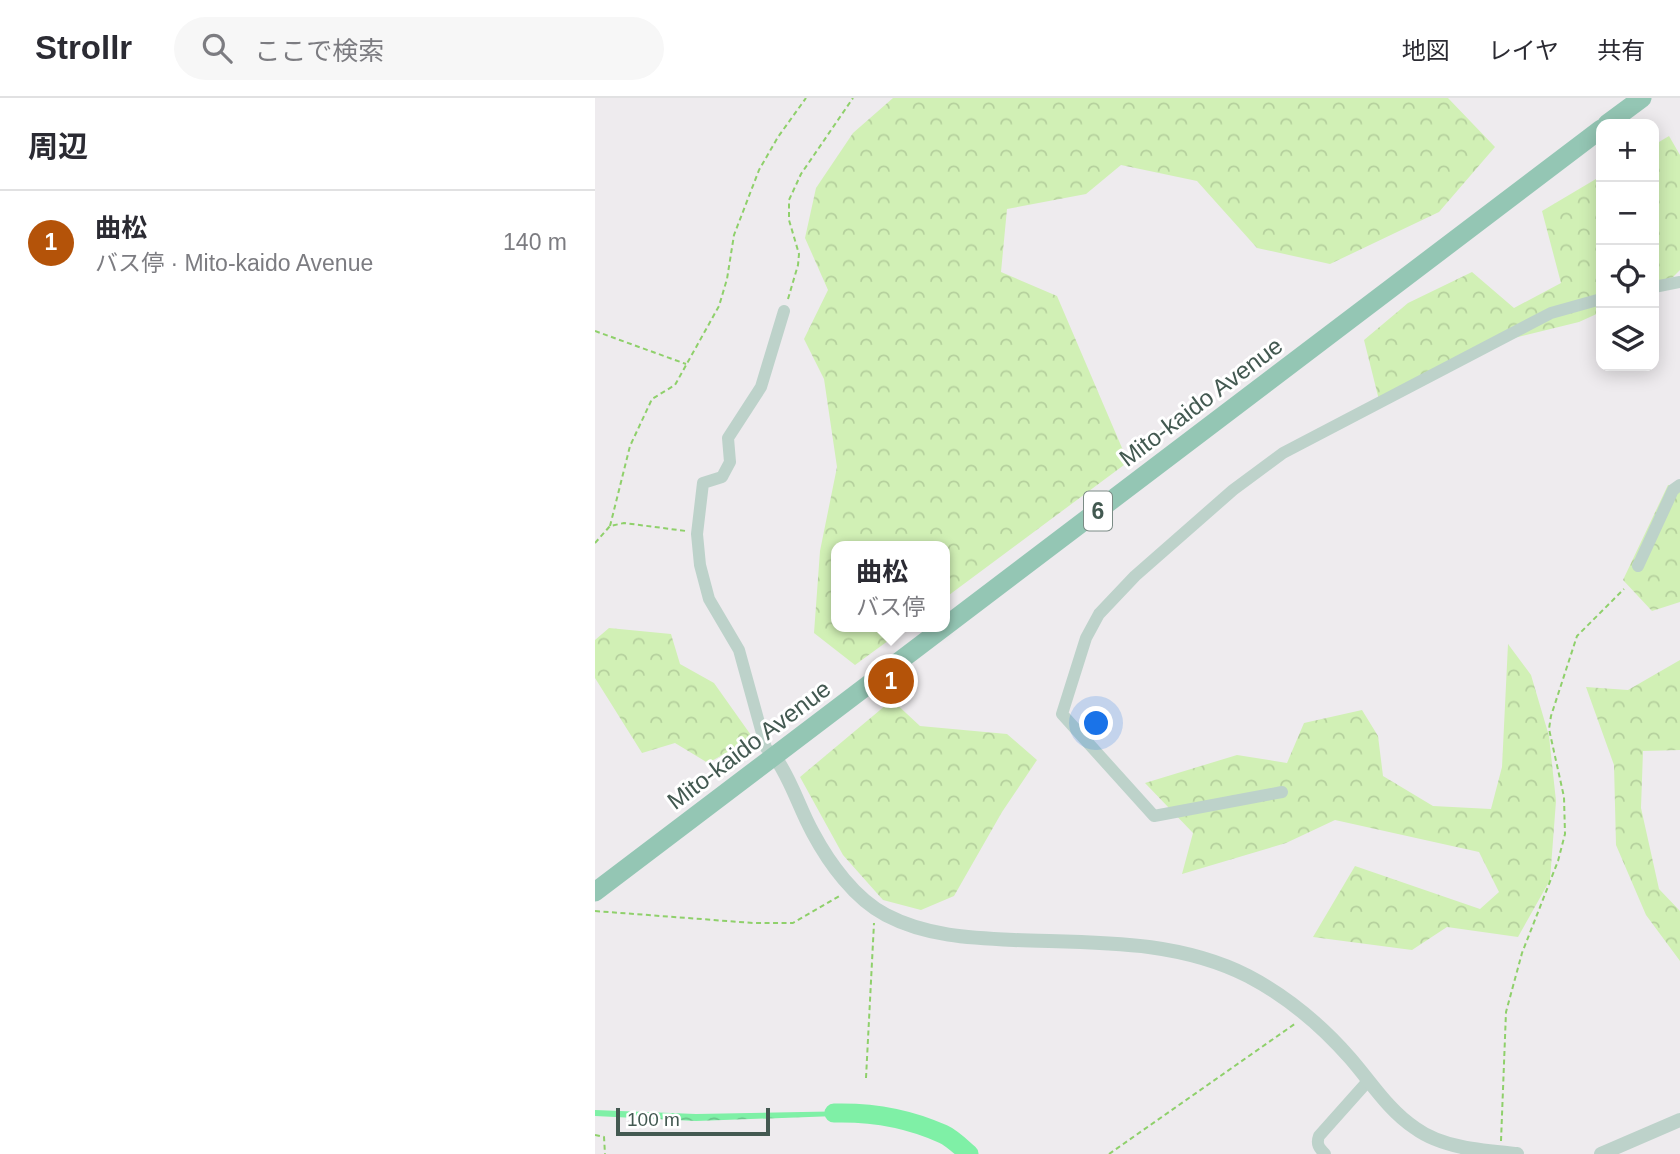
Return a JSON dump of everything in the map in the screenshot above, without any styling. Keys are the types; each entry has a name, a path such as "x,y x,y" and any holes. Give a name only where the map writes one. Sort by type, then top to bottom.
{"highway":[{"path":"1614,119 1642,98"},
{"name":"Mito-kaido Avenue","path":"950,624 1596,132"},
{"name":"Mito-kaido Avenue","path":"595,892 939,632"}],"street":[{"path":"1659,287 1680,282"},
{"path":"1282,792 1154,816 1062,714 1086,638 1099,614 1135,576 1223,498 1283,453 1551,313 1596,300"},
{"path":"784,311 761,387 728,438 730,462 722,477 703,483 697,534 700,565 709,599 739,650 766,747 787,774 813,833 851,889 875,908 924,931 981,939 1140,945 1197,955 1248,976 1308,1014 1351,1059 1384,1101 1416,1129 1446,1143 1517,1154"},
{"path":"1639,566 1673,490 1680,485"},
{"path":"1325,1154 1317,1141 1319,1136 1368,1081"},
{"path":"1601,1154 1680,1120"}],"path":[{"path":"595,543 610,526 630,446 652,399 675,386 719,306 727,279 734,234 759,170 778,137 806,98"},
{"path":"784,311 799,254 789,220 789,200 801,174 853,98"},
{"path":"595,331 687,365"},
{"path":"610,526 624,523 697,534"},
{"path":"1500,1152 1506,1012 1522,953 1558,861 1565,835 1564,797 1549,729 1551,716 1577,636 1624,589"},
{"path":"595,911 753,923 793,923 851,889"},
{"path":"866,1078 875,908"},
{"path":"1109,1154 1308,1014"},
{"path":"595,1135 604,1137 605,1154"}],"green space":[{"path":"893,98 1448,98 1495,147 1439,212 1330,264 1257,248 1197,181 1121,165 1086,194 1007,209 1001,272 1057,296 1128,462 950,594 950,541 831,541 831,632 900,632 855,665 814,633 820,551 837,467 824,379 804,339 828,290 805,238 816,188 853,133"},
{"path":"1669,136 1680,155 1680,270 1670,280 1659,286 1659,182 1659,142"},
{"path":"1596,179 1596,314 1579,322 1474,348 1380,404 1364,340 1408,303 1472,272 1514,308 1561,283 1542,211"},
{"path":"1668,485 1680,485 1680,602 1652,611 1623,580"},
{"path":"609,628 671,634 680,664 714,683 753,738 708,763 675,743 642,753 595,678 595,640"},
{"path":"1508,644 1531,675 1549,736 1556,801 1550,880 1518,937 1447,927 1412,950 1313,937 1355,866 1480,909 1499,892 1479,852 1335,820 1286,843 1182,874 1193,833 1145,783 1237,755 1287,763 1304,723 1362,710 1378,736 1383,776 1433,806 1491,809 1502,767"},
{"path":"1680,660 1680,750 1643,751 1641,808 1659,889 1680,911 1680,961 1646,915 1616,845 1614,765 1586,687 1628,690"},
{"path":"892,700 920,726 1007,734 1037,760 1002,812 954,896 921,910 883,900 843,855 800,777"}],"water":[{"path":"595,1110 696,1114 856,1111 863,1115 696,1121 595,1116"}],"waterway":[{"path":"834,1113 876,1115 917,1124 946,1136 969,1154"}],"place":[{"name":"曲松","path":"891,681"}]}
